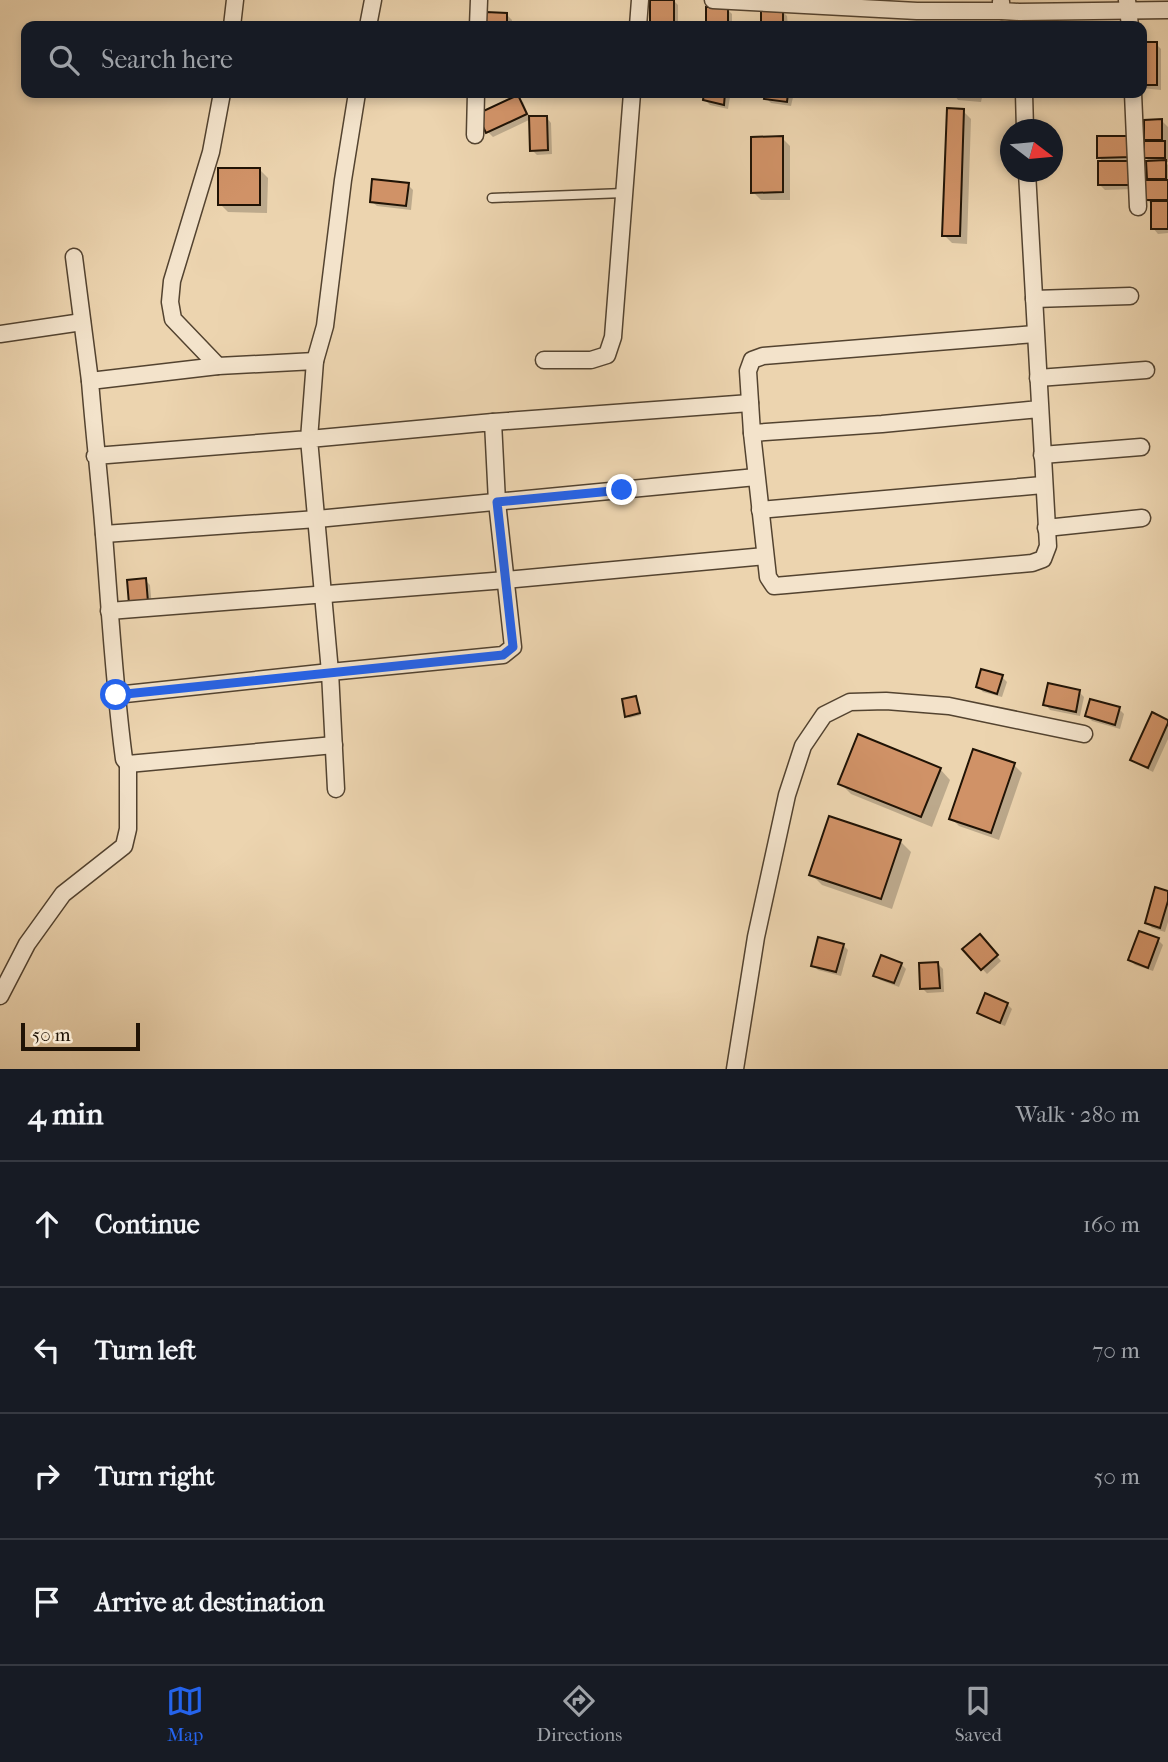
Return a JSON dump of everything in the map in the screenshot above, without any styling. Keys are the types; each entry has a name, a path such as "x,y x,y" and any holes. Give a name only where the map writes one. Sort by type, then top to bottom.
{"street":[{"path":"233,21 235,0"},
{"path":"369,21 373,0"},
{"path":"478,21 479,0"},
{"path":"638,21 640,0"},
{"path":"713,0 917,11 1002,5 1020,19 1168,10"},
{"path":"218,366 173,319 170,302 172,281 211,152 221,98"},
{"path":"335,789 330,672 309,439 315,361 325,326 341,192 356,98"},
{"path":"475,135 476,98"},
{"path":"544,360 591,360 607,355 613,337 632,98"},
{"path":"1024,98 1025,119"},
{"path":"1133,98 1138,207"},
{"path":"1028,182 1048,547 1043,559 1032,563 774,586 768,577 756,477 748,371 752,360 763,356 1035,334"},
{"path":"0,996 27,944 63,894 124,846 128,829 128,764 124,759 116,695 90,380 74,257"},
{"path":"1034,299 1130,296"},
{"path":"0,334 82,322"},
{"path":"90,380 218,366 315,361"},
{"path":"1038,378 1146,370"},
{"path":"96,456 750,403"},
{"path":"752,433 882,425 1039,409"},
{"path":"116,695 503,655 513,647 497,502 493,422"},
{"path":"1042,455 1141,447"},
{"path":"104,534 317,519 756,477"},
{"path":"760,510 1043,485"},
{"path":"1046,528 1142,518"},
{"path":"109,611 506,580 765,556"},
{"path":"735,1069 756,937 787,795 803,746 824,715 850,702 886,701 948,706 1084,734"},
{"path":"128,764 334,745"}],"lane":[{"path":"492,198 624,193"}],"building":[{"path":"650,0 674,0 674,21 650,21"},
{"path":"706,7 728,7 728,21 706,21"},
{"path":"761,9 783,9 783,21 761,21"},
{"path":"486,12 507,13 507,21 485,21"},
{"path":"1147,42 1157,42 1157,85 1147,85"},
{"path":"512,98 519,98 527,114 486,133 477,114"},
{"path":"703,98 725,98 724,105"},
{"path":"764,98 787,98 787,102"},
{"path":"947,108 964,109 960,236 942,236"},
{"path":"529,116 547,116 548,150 530,151"},
{"path":"1162,119 1162,140 1144,140 1144,120"},
{"path":"783,136 783,192 751,193 751,137"},
{"path":"1097,136 1132,136 1132,157 1097,158"},
{"path":"1144,141 1165,141 1165,158 1144,158"},
{"path":"1166,160 1166,179 1147,179 1146,161"},
{"path":"1098,161 1130,161 1130,185 1098,185"},
{"path":"218,168 260,168 260,205 218,205"},
{"path":"372,179 409,183 406,206 370,202"},
{"path":"1144,180 1168,180 1168,200 1144,200"},
{"path":"1151,201 1168,201 1168,229 1151,229"},
{"path":"146,578 148,602 129,604 127,580"},
{"path":"981,669 1003,675 997,694 976,687"},
{"path":"1048,683 1080,690 1076,712 1043,705"},
{"path":"636,696 640,713 625,717 622,699"},
{"path":"1090,699 1120,707 1115,725 1085,716"},
{"path":"1152,712 1168,720 1168,723 1148,768 1130,760"},
{"path":"858,734 941,768 921,817 838,784"},
{"path":"973,749 1015,763 991,833 949,819"},
{"path":"829,816 901,840 881,899 809,875"},
{"path":"1155,887 1168,891 1168,901 1160,928 1145,923"},
{"path":"1139,931 1159,938 1148,968 1128,960"},
{"path":"980,934 998,955 981,970 962,949"},
{"path":"818,937 844,944 836,972 811,966"},
{"path":"881,955 902,963 894,983 873,976"},
{"path":"938,962 940,988 920,989 919,963"},
{"path":"985,993 1008,1003 1000,1023 977,1013"}],"route":[{"path":"116,695 503,655 513,647 497,502 622,490"}]}
